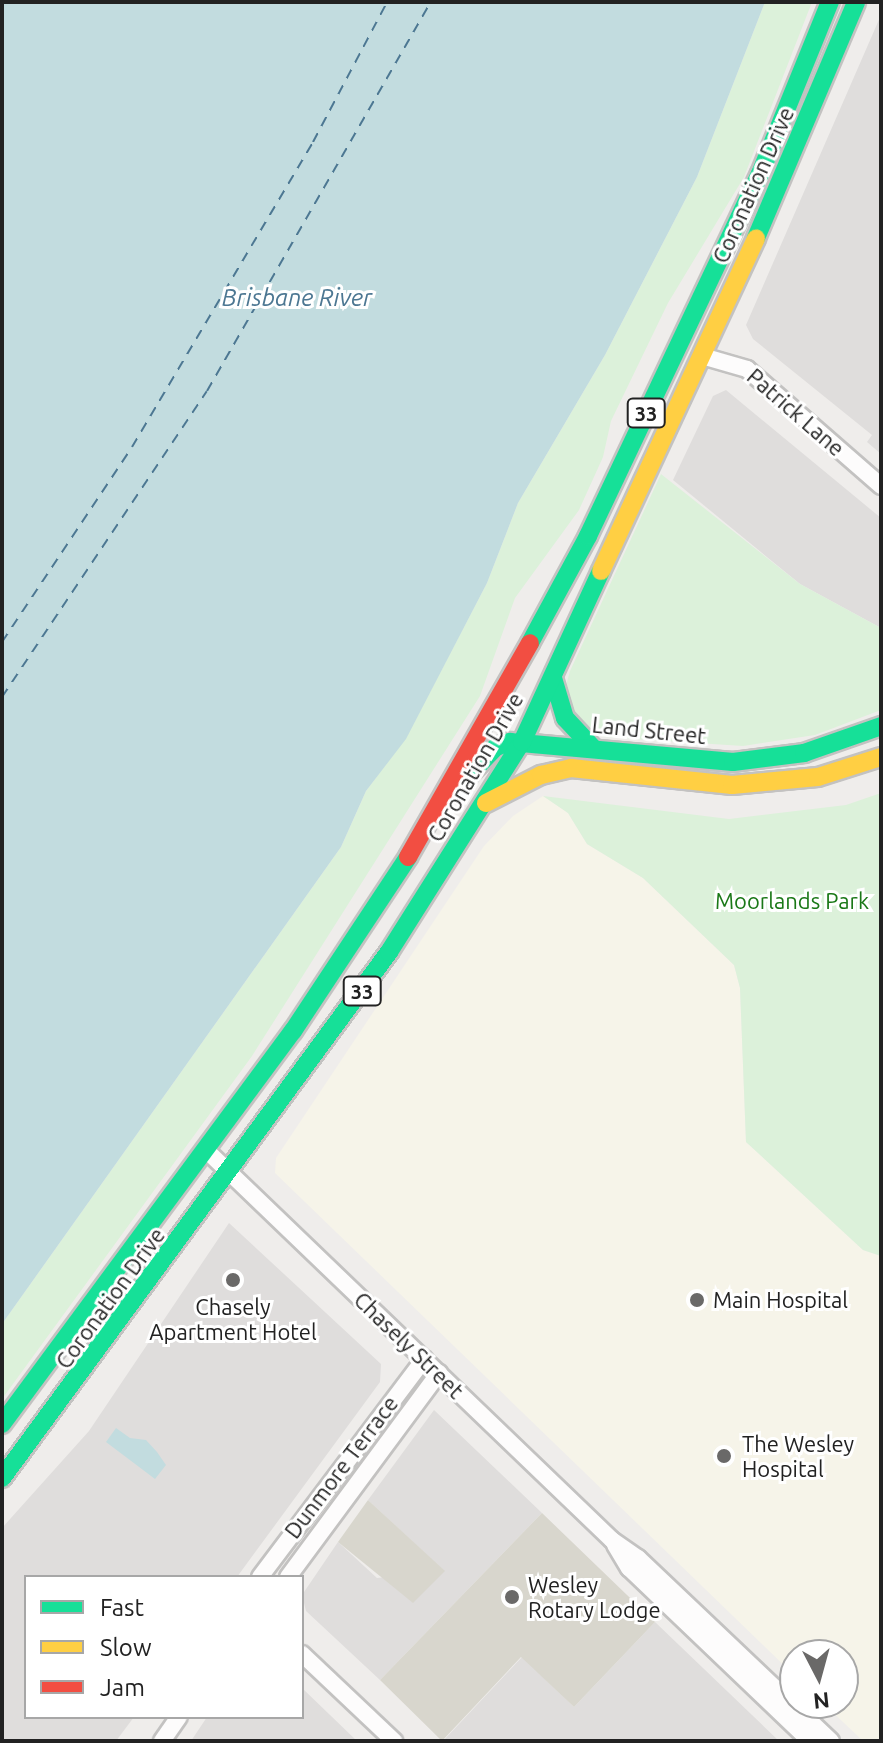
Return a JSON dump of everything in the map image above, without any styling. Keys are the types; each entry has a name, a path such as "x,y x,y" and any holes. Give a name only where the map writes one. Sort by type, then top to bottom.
{"main road":[{"name":"Coronation Drive","path":"2,1424 293,1031 438,812 588,536 760,174 830,2"},
{"name":"Coronation Drive","path":"2,1478 232,1174 389,952 522,742 702,356 856,2"},
{"path":"553,678 565,718 594,749"},
{"name":"Land Street","path":"438,812 496,747 522,742 754,761 804,753 881,726"},
{"name":"Land Street","path":"486,803 541,775 571,768 732,785 818,777 881,757"}],"street":[{"name":"Patrick Lane","path":"702,356 747,369 881,486"},
{"name":"Chasely Street","path":"206,1150 612,1540 638,1558 831,1741"},
{"name":"Dunmore Terrace","path":"262,1575 424,1359"},
{"name":"Dunmore Terrace","path":"289,1575 439,1373"},
{"name":"Chasely Street","path":"612,1540 629,1568 810,1741"},
{"path":"304,1656 394,1741"},
{"path":"162,1741 178,1719"}],"shaded area":[{"path":"881,15 881,454 867,442 872,435 753,339 746,325"},
{"path":"726,390 881,518 881,628 800,584 673,480 713,396"},
{"name":"The Wesley Hospital","path":"543,796 568,813 587,844 643,878 734,965 740,988 746,1142 863,1250 881,1256 881,1741 863,1741 840,1719 859,1719 859,1639 779,1639 779,1661 275,1173 276,1158 484,846 513,816"},
{"path":"229,1223 381,1364 380,1382 238,1575 24,1575 24,1719 132,1719 116,1741 2,1741 2,1528 89,1431"},
{"path":"434,1410 542,1513 380,1680 306,1611 304,1592 338,1542 377,1578 444,1571 368,1500"},
{"path":"368,1500 445,1571 413,1603 338,1542"},
{"path":"542,1513 655,1622 574,1707 521,1657 442,1741 380,1680"},
{"path":"655,1622 779,1741 443,1741 522,1657 574,1707"},
{"path":"304,1690 357,1741 191,1741 206,1719 304,1719"}],"green space":[{"path":"765,2 812,2 744,177 668,303 611,421 603,457 579,510 515,598 480,696 252,1056 2,1399 2,1324 341,847 366,791 406,738 487,583 518,503 605,355 697,177"},
{"path":"661,474 800,584 881,628 881,710 815,735 743,746 604,737 583,728 571,714 565,689 570,671"},
{"name":"Moorlands Park","path":"881,793 881,1256 863,1250 746,1142 740,988 734,965 643,878 587,844 568,813 543,796 729,819 846,805"}],"water":[{"name":"Brisbane River","path":"2,2 765,2 697,177 605,355 518,503 487,583 406,739 366,791 341,847 2,1324"},
{"path":"116,1428 130,1438 146,1440 157,1452 166,1465 155,1479 106,1442"}],"ferry route":[{"path":"2,642 132,447 313,142 387,2"},
{"path":"2,697 207,391 431,2"}],"traffic: fast":[{"path":"530,643 588,536 760,174 830,2"},
{"path":"756,238 856,2"},
{"path":"2,1478 389,952 522,742 601,571"},
{"path":"553,678 565,718 594,749"},
{"path":"467,777 496,747 510,742 733,762 804,753 881,726"},
{"path":"2,1424 293,1031 408,857"}],"traffic: slow":[{"path":"601,571 756,238"},
{"path":"486,803 541,775 571,768 732,785 818,777 881,757"}],"traffic: jam":[{"path":"408,857 530,643"}],"place":[{"name":"Chasely Apartment Hotel","path":"233,1280"},
{"name":"Main Hospital","path":"697,1300"},
{"name":"The Wesley Hospital","path":"724,1456"},
{"name":"Wesley Rotary Lodge","path":"512,1597"}]}
